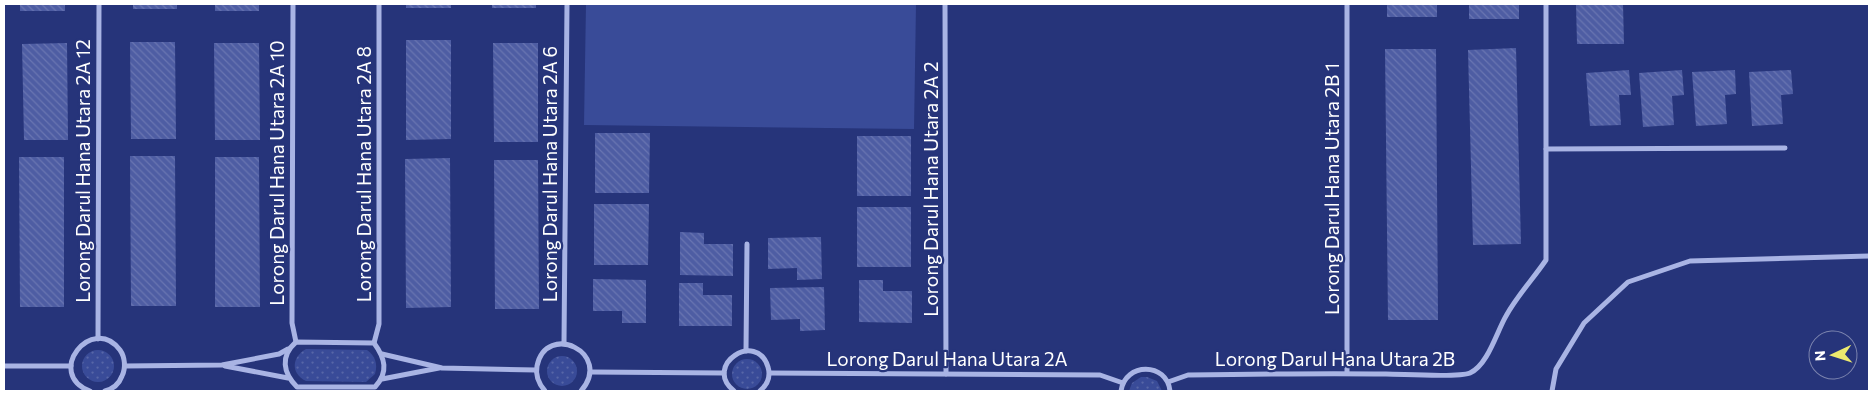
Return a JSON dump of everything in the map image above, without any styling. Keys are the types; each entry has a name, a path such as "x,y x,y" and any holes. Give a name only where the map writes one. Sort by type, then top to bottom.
{"street":[{"name":"Lorong Darul Hana Utara 2A 12","path":"98,339 99,4"},
{"name":"Lorong Darul Hana Utara 2A 10","path":"293,4 292,323 296,342"},
{"name":"Lorong Darul Hana Utara 2A 8","path":"374,343 379,324 379,4"},
{"name":"Lorong Darul Hana Utara 2A 6","path":"564,344 567,4"},
{"name":"Lorong Darul Hana Utara 2A 2","path":"945,4 946,374"},
{"name":"Lorong Darul Hana Utara 2B 1","path":"1347,4 1347,373"},
{"name":"Lorong Darul Hana Utara 2B","path":"1168,382 1188,375 1470,374 1482,362 1495,341 1506,316 1522,291 1546,260 1546,4"},
{"path":"1546,149 1786,148"},
{"path":"746,351 747,244"},
{"path":"1552,391 1556,369 1584,323 1628,282 1690,261 1869,256"},
{"path":"90,391 78,384 71,366 72,358 82,344 98,339 114,344 120,350 125,366 118,384 105,391"},
{"path":"125,366 222,365 279,354 296,342 374,343 382,354 384,367 382,379 376,389 296,389 288,378 285,364 288,349"},
{"path":"545,391 537,379 538,361 542,353 549,347 564,344 576,347 583,352 588,360 590,372 586,386 581,391"},
{"path":"734,391 726,382 724,373 733,355 746,351 760,355 765,360 770,373 764,387 760,391"},
{"path":"382,354 442,368"},
{"path":"222,365 288,378"},
{"path":"4,366 71,366"},
{"path":"382,379 442,368 536,370"},
{"path":"1121,391 1123,383 1130,373 1146,368 1160,374 1168,382 1170,391"},
{"path":"590,372 724,373"},
{"name":"Lorong Darul Hana Utara 2A","path":"770,373 1100,375 1123,383"}],"shaded area":[{"path":"586,4 916,4 914,129 584,125"},
{"path":"306,349 367,350 375,360 375,374 366,382 306,381 297,374 295,365 298,356"},
{"path":"98,350 110,354 114,366 110,378 98,382 86,378 82,366 86,354"},
{"path":"562,356 573,360 577,371 573,382 562,386 551,382 547,371 551,360"},
{"path":"747,359 758,363 762,374 758,385 747,389 736,385 732,374 736,363"},
{"path":"1141,377 1157,381 1162,391 1129,391 1132,383"}],"building":[{"path":"20,4 65,4 65,11 20,11"},
{"path":"133,4 177,4 177,9 133,9"},
{"path":"215,4 259,4 259,11 215,11"},
{"path":"406,4 451,4 451,8 406,8"},
{"path":"492,4 536,4 536,8 492,8"},
{"path":"1387,4 1437,4 1437,17 1387,17"},
{"path":"1469,4 1519,4 1519,19 1469,19"},
{"path":"1576,4 1623,4 1624,44 1577,44"},
{"path":"406,40 451,40 451,139 406,140"},
{"path":"130,42 175,42 176,139 131,139"},
{"path":"67,43 68,140 24,140 22,44"},
{"path":"214,43 259,43 260,140 215,140"},
{"path":"493,43 538,43 538,142 494,142"},
{"path":"1516,48 1521,244 1473,245 1468,50"},
{"path":"1385,49 1436,49 1438,320 1388,320"},
{"path":"1629,70 1631,95 1619,95 1621,125 1590,126 1586,73"},
{"path":"1682,70 1684,95 1672,96 1674,125 1643,127 1639,73"},
{"path":"1735,70 1736,94 1725,95 1727,124 1696,126 1692,72"},
{"path":"1791,70 1793,94 1781,95 1783,124 1752,126 1749,72"},
{"path":"595,133 650,133 649,193 595,193"},
{"path":"857,136 911,136 911,196 857,196"},
{"path":"130,156 175,156 176,306 131,306"},
{"path":"19,157 64,157 64,307 20,307"},
{"path":"215,157 259,157 260,307 215,307"},
{"path":"450,158 451,307 406,308 405,159"},
{"path":"494,160 538,160 539,309 495,309"},
{"path":"594,204 649,204 648,265 594,265"},
{"path":"857,207 911,207 911,267 857,267"},
{"path":"680,232 704,233 704,244 733,244 733,276 680,275"},
{"path":"821,237 822,279 797,280 797,268 768,269 768,238"},
{"path":"593,279 646,280 646,323 622,323 622,311 593,311"},
{"path":"859,280 883,280 883,291 912,291 912,323 859,322"},
{"path":"679,283 703,283 703,295 732,295 732,326 679,326"},
{"path":"824,287 825,330 800,331 800,319 771,320 770,288"}]}
